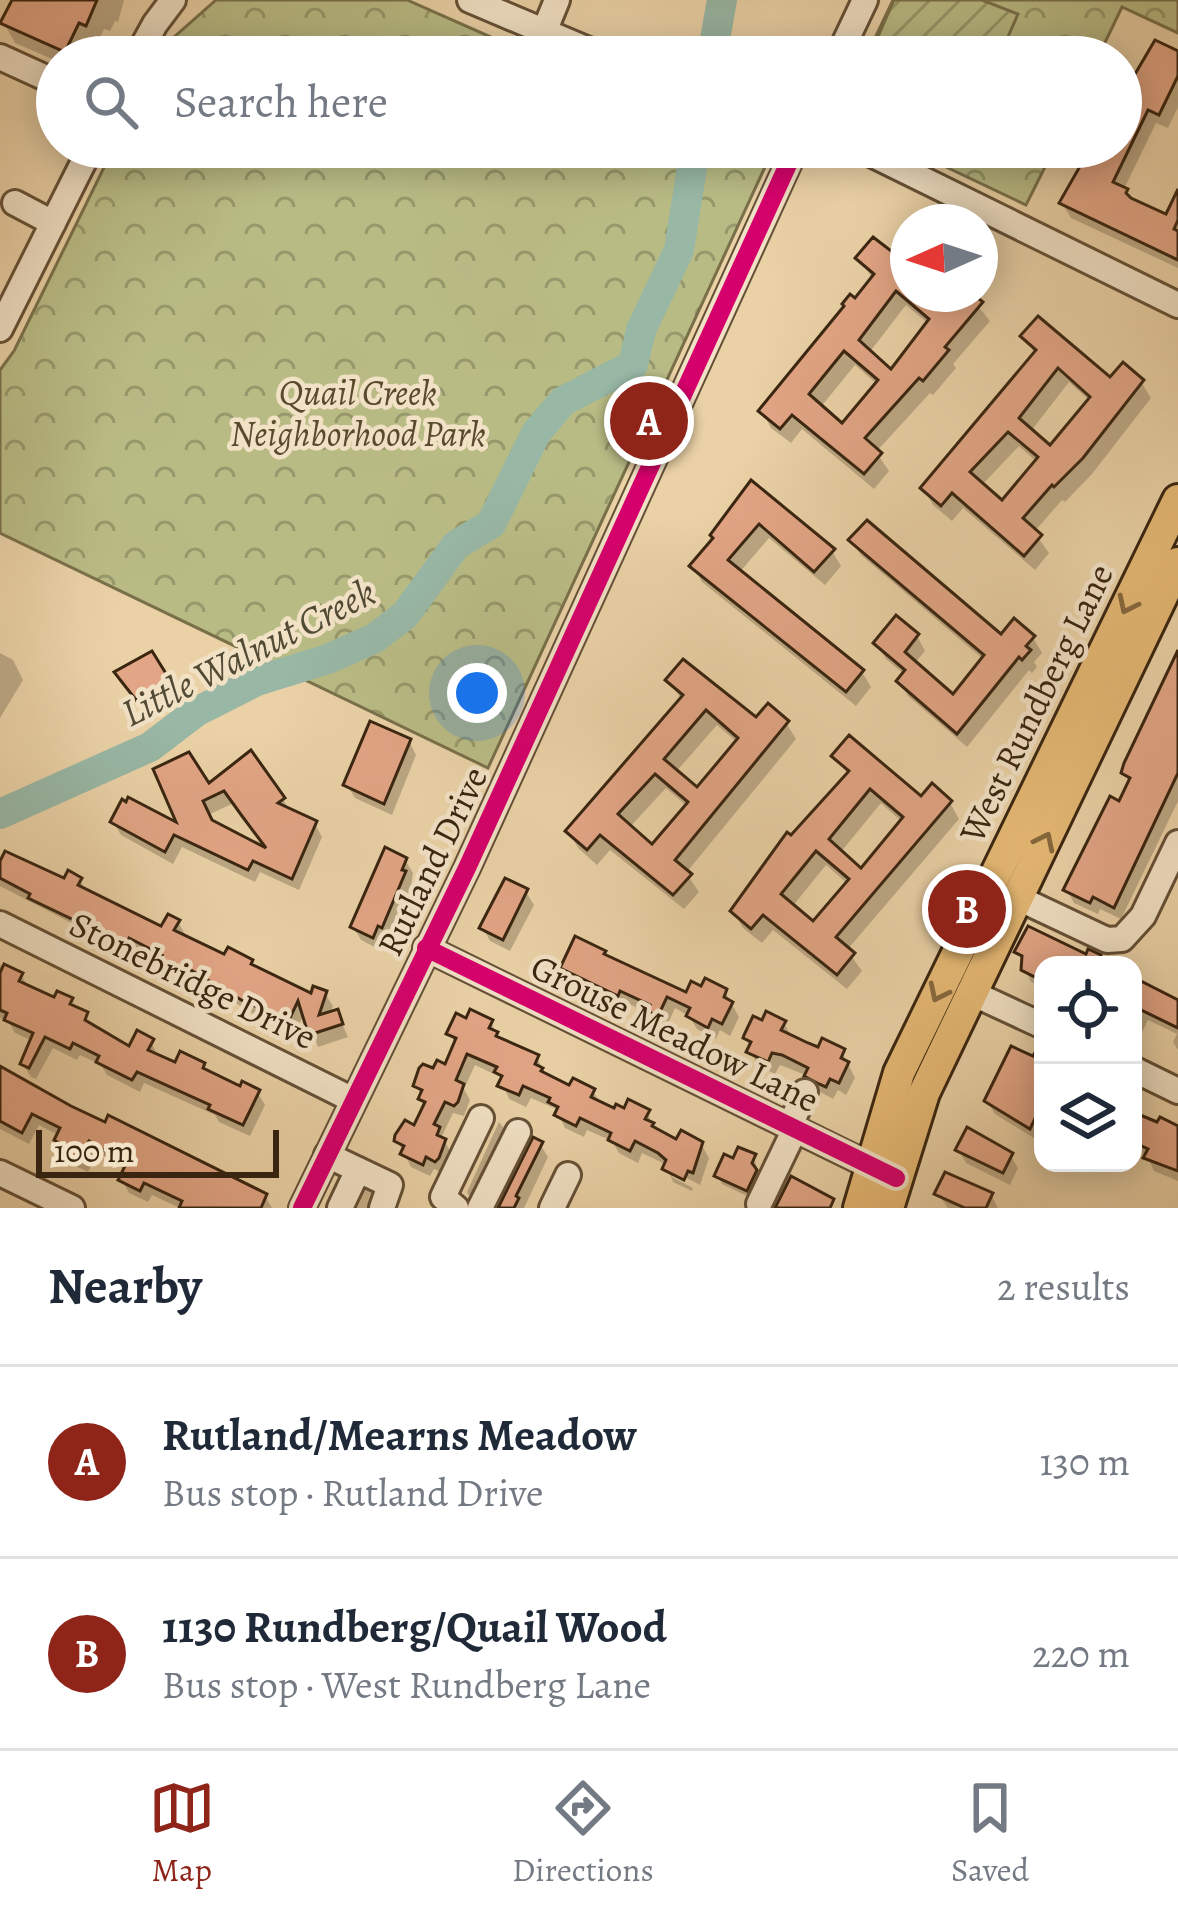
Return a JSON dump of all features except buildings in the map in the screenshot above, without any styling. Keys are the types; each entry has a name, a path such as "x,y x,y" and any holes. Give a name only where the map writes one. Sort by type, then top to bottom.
{"main road":[{"name":"West Rundberg Lane","path":"860,1208 884,1184 1018,898 1178,500"},
{"name":"West Rundberg Lane","path":"884,1184 898,1073 1108,677 1178,563"}],"street":[{"path":"148,36 173,0"},
{"path":"470,0 554,36"},
{"path":"544,32 557,0"},
{"path":"848,36 865,0"},
{"path":"0,56 36,73"},
{"path":"0,329 80,168"},
{"name":"Rutland Drive","path":"302,1208 467,868 786,168"},
{"path":"900,168 1178,304"},
{"path":"15,203 53,223"},
{"path":"1018,898 1107,940 1122,938 1143,916 1178,843"},
{"name":"Stonebridge Drive","path":"0,924 353,1100"},
{"name":"Grouse Meadow Lane","path":"426,948 792,1128 884,1184"},
{"path":"972,993 1034,1022"},
{"path":"1142,1074 1178,1091"},
{"path":"759,1204 806,1092"},
{"path":"456,1208 443,1197 481,1118"},
{"path":"480,1208 518,1132"},
{"path":"327,1155 362,1197"},
{"path":"0,1173 72,1208"},
{"path":"552,1208 568,1174"}],"green space":[{"path":"216,0 407,0 488,36 175,36"},
{"path":"893,0 1178,0 1178,33 1122,7 1108,36 876,36"},
{"path":"894,0 982,0 1018,14 1008,36 878,36"},
{"name":"Quail Creek Neighborhood Park","path":"104,168 765,168 488,768 0,533 0,370 14,351"},
{"path":"948,168 1044,168 1026,205"}],"waterway":[{"name":"Little Walnut Creek","path":"716,36 722,0"},
{"name":"Little Walnut Creek","path":"0,814 150,747 196,712 257,681 328,659 375,638 405,615 456,545 491,524 536,433 563,401 633,365 641,330 679,250 692,168"}],"tunnel":[{"path":"354,1194 371,1202"}],"cycle path":[{"path":"302,1208 467,868 786,168"},
{"path":"426,948 896,1178"}],"place":[{"name":"Rutland/Mearns Meadow","path":"649,421"},
{"name":"1130 Rundberg/Quail Wood","path":"967,909"}]}
